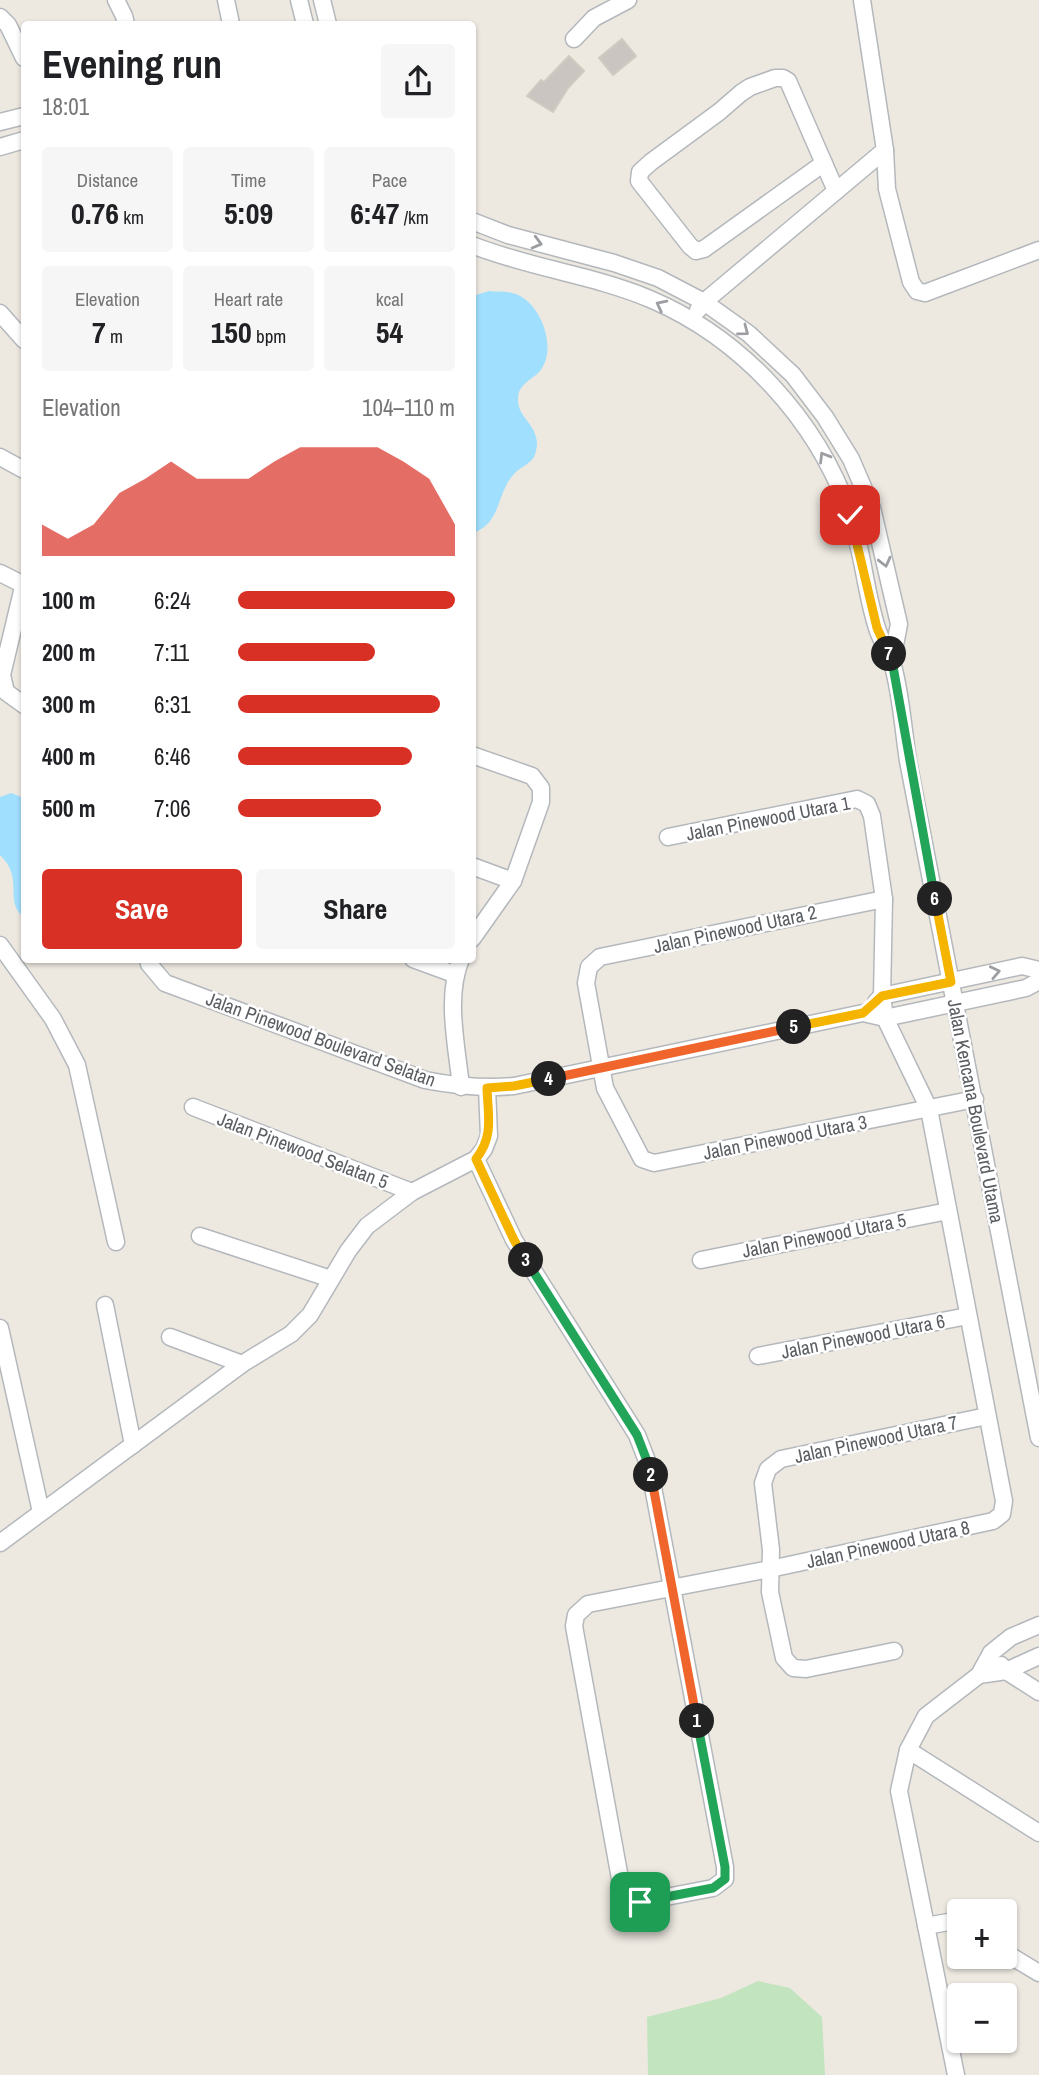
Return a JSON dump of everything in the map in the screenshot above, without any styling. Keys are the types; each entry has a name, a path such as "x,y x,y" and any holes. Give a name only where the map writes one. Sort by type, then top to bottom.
{"street":[{"path":"116,0 125,21"},
{"path":"226,0 230,21"},
{"path":"299,0 303,21"},
{"path":"322,0 327,21"},
{"path":"574,39 594,18 628,0"},
{"path":"862,0 884,150 887,190 911,282 917,291 925,293 1039,250"},
{"path":"0,17 8,25 21,52"},
{"path":"824,163 704,249 696,251 639,181 640,172 651,162 741,93 775,78 783,78 788,81 824,163 836,191"},
{"path":"0,122 21,117"},
{"path":"0,147 21,141"},
{"path":"692,321 704,302 884,150"},
{"name":"Jalan Kencana Boulevard Utama","path":"476,223 508,235 614,263 658,278 704,302 749,334 793,375 825,417 851,459 872,509 899,624 892,661"},
{"name":"Jalan Kencana Boulevard Utama","path":"476,247 649,299 692,321 735,351 776,390 807,430 831,469 850,515 877,628 892,661 908,761 1039,1438"},
{"path":"0,313 21,337"},
{"path":"0,457 21,468"},
{"path":"0,573 21,584"},
{"path":"21,597 2,675 6,692 21,703"},
{"path":"476,756 532,776 541,788 541,802 513,881 476,933"},
{"name":"Jalan Pinewood Utara 1","path":"668,837 857,799 867,804 872,816 884,899"},
{"path":"476,867 513,881"},
{"path":"884,899 882,996 885,1018 929,1109 988,1416"},
{"name":"Jalan Pinewood Utara 2","path":"602,1068 586,982 589,967 600,957 884,899"},
{"path":"2,952 53,1019 78,1065 116,1242"},
{"name":"Jalan Pinewood Boulevard Selatan","path":"149,963 165,983 425,1080 461,1087 514,1086 863,1013"},
{"path":"439,963 458,966 452,999 461,1087"},
{"path":"863,1013 882,996 1022,967 1039,970"},
{"path":"863,1013 885,1018 1026,988 1039,981"},
{"name":"Jalan Pinewood Utara 3","path":"602,1068 605,1088 642,1159 654,1163 975,1099"},
{"path":"0,1542 243,1364 292,1334 310,1315 348,1251 367,1226 412,1192 476,1159 484,1149 489,1136 487,1088"},
{"name":"Jalan Pinewood Selatan 5","path":"193,1107 412,1192"},
{"path":"476,1159 514,1240 637,1435 649,1466 672,1588"},
{"name":"Jalan Pinewood Utara 5","path":"701,1260 948,1211"},
{"path":"200,1236 331,1279"},
{"path":"105,1305 132,1445"},
{"name":"Jalan Pinewood Utara 6","path":"758,1356 968,1316"},
{"path":"0,1328 41,1512"},
{"path":"170,1337 243,1364"},
{"name":"Jalan Pinewood Utara 8","path":"672,1588 725,1867 725,1879 713,1888 640,1902 629,1898 621,1884 574,1626 576,1615 588,1604 770,1569 993,1521 1002,1514 1004,1500 988,1416"},
{"name":"Jalan Pinewood Utara 7","path":"770,1569 771,1550 763,1483 768,1469 781,1459 988,1416"},
{"path":"770,1569 770,1592 784,1658 793,1668 806,1670 894,1651"},
{"path":"956,2075 900,1791 908,1750 926,1716 979,1675 991,1653 1011,1637 1039,1625"},
{"path":"991,1653 1006,1671 1039,1692"},
{"path":"979,1675 1006,1671 1039,1656"},
{"path":"908,1750 1039,1833"},
{"path":"926,1926 947,1922"},
{"path":"1017,1960 1039,1973"}],"green space":[{"path":"758,1981 790,1988 822,2017 825,2075 648,2075 647,2017 721,1998"}],"water":[{"path":"489,291 506,292 525,299 533,307 544,328 547,351 540,371 523,386 518,399 520,410 536,435 535,455 508,482 494,515 476,531 476,295"},
{"path":"11,793 21,797 21,914 15,904 11,872 0,855 0,797"}],"building":[{"path":"622,39 636,56 613,75 599,58"},
{"path":"569,56 584,71 568,88 553,112 527,96"}],"route":[{"path":"640,1902 713,1888 725,1879 725,1867 649,1466 637,1435 514,1240 476,1159 489,1136 487,1088 514,1086 863,1013 882,996 951,982 908,761 892,661 877,628 850,515"}]}
